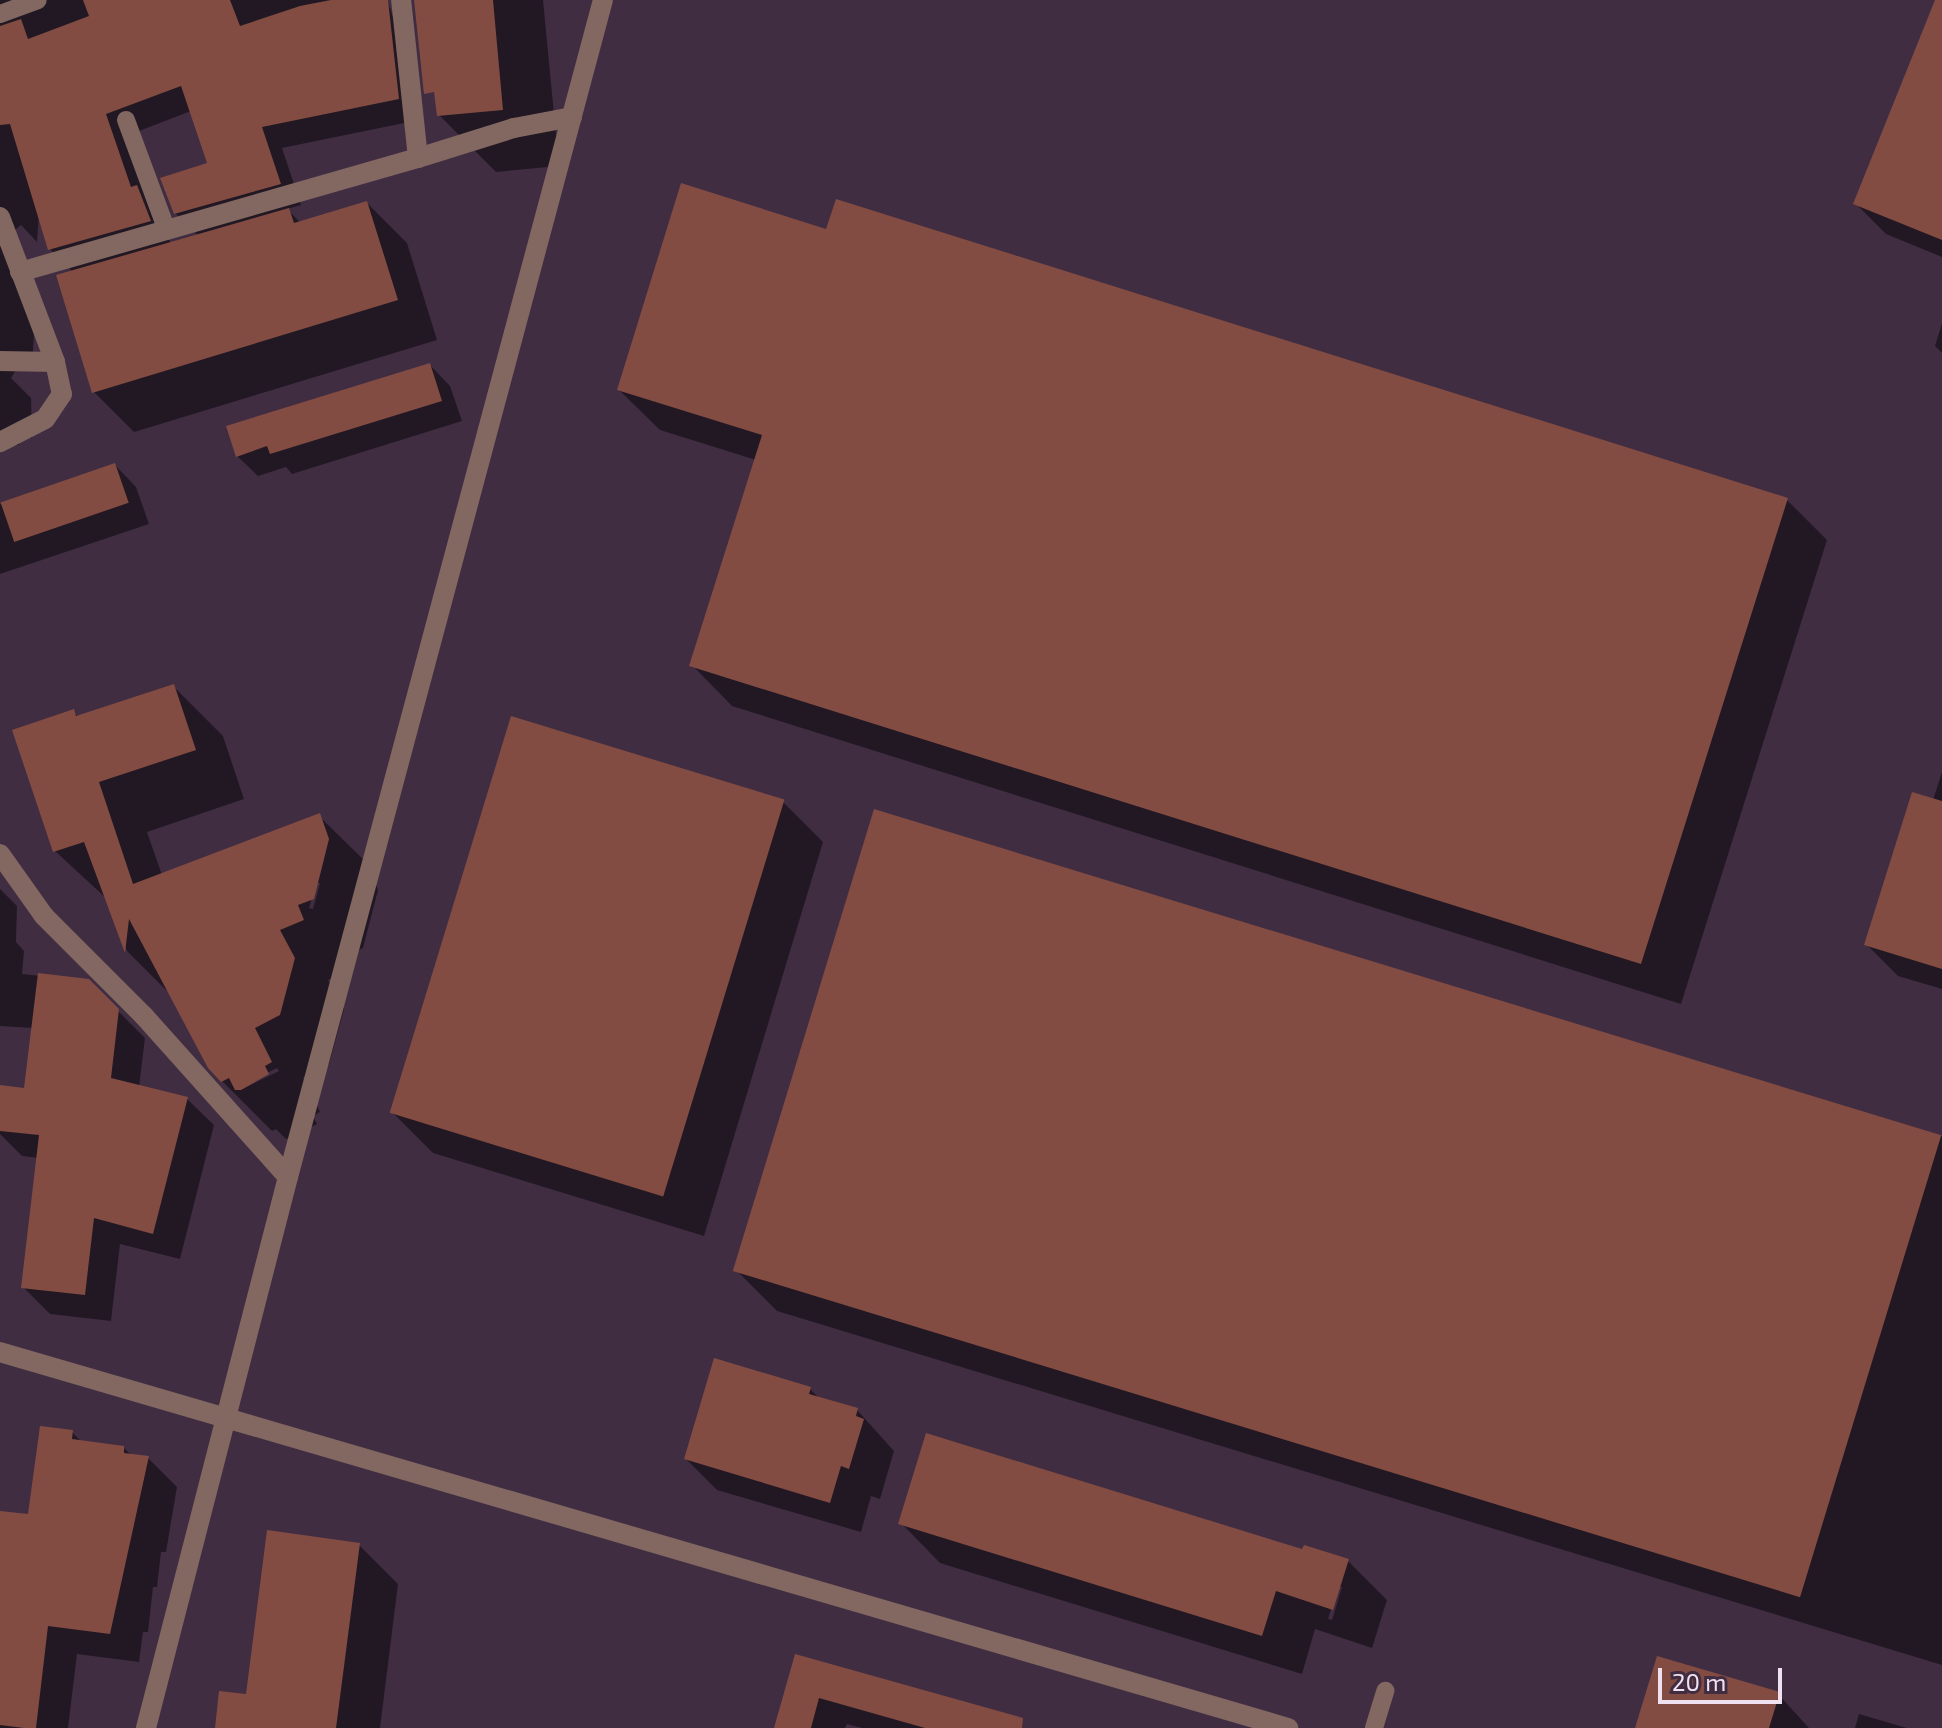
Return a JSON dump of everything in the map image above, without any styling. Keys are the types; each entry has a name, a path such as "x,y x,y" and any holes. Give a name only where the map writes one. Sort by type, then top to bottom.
{"street":[{"path":"401,0 418,158"},
{"path":"146,1728 288,1177 603,0"},
{"path":"20,272 514,128 572,117"},
{"path":"0,217 55,362 62,394 45,419 0,442"},
{"path":"0,361 55,362"},
{"path":"0,854 44,916 144,1016 288,1177"},
{"path":"0,1352 1288,1728"}],"lane":[{"path":"0,14 38,0"},
{"path":"126,120 167,231"},
{"path":"1374,1728 1385,1691"}],"building":[{"path":"83,0 230,0 240,26 300,6 331,0 388,0 399,99 262,127 281,184 174,214 160,178 207,163 181,86 106,114 131,187 137,185 151,221 48,250 10,124 0,125 0,26 21,19 28,39 89,16"},
{"path":"414,0 493,0 503,110 437,116 434,92 424,94"},
{"path":"1935,0 1942,0 1942,240 1853,204"},
{"path":"681,183 826,229 836,199 1788,498 1641,964 689,666 762,435 617,390"},
{"path":"367,201 398,300 92,393 56,275 289,208 294,223"},
{"path":"430,363 442,401 270,454 267,446 236,457 226,426"},
{"path":"115,463 129,503 14,542 1,502"},
{"path":"174,684 196,750 99,782 133,884 320,813 329,839 314,899 298,905 304,920 280,930 295,958 280,1015 255,1028 272,1062 265,1066 269,1074 241,1090 235,1090 229,1078 221,1082 208,1068 129,919 125,953 84,842 53,852 12,730 74,709 76,716"},
{"path":"511,716 785,800 663,1196 390,1113"},
{"path":"1912,792 1942,801 1942,969 1864,945"},
{"path":"874,809 1941,1135 1800,1597 733,1271"},
{"path":"38,973 89,979 119,1009 111,1078 188,1097 153,1234 94,1218 85,1295 21,1288 39,1135 0,1131 0,1085 24,1088"},
{"path":"714,1358 811,1387 809,1394 858,1408 856,1416 864,1419 849,1469 841,1466 830,1503 684,1459"},
{"path":"40,1426 73,1430 72,1439 124,1446 124,1453 149,1456 110,1634 48,1626 36,1728 24,1728 0,1725 0,1511 28,1514"},
{"path":"926,1433 1302,1549 1304,1545 1349,1559 1333,1610 1276,1591 1262,1636 898,1524"},
{"path":"267,1530 360,1543 336,1728 215,1728 219,1691 246,1694"},
{"path":"795,1654 1023,1718 1022,1728 925,1728 819,1698 811,1728 774,1728"},
{"path":"1657,1656 1780,1692 1769,1728 1635,1728"}]}
